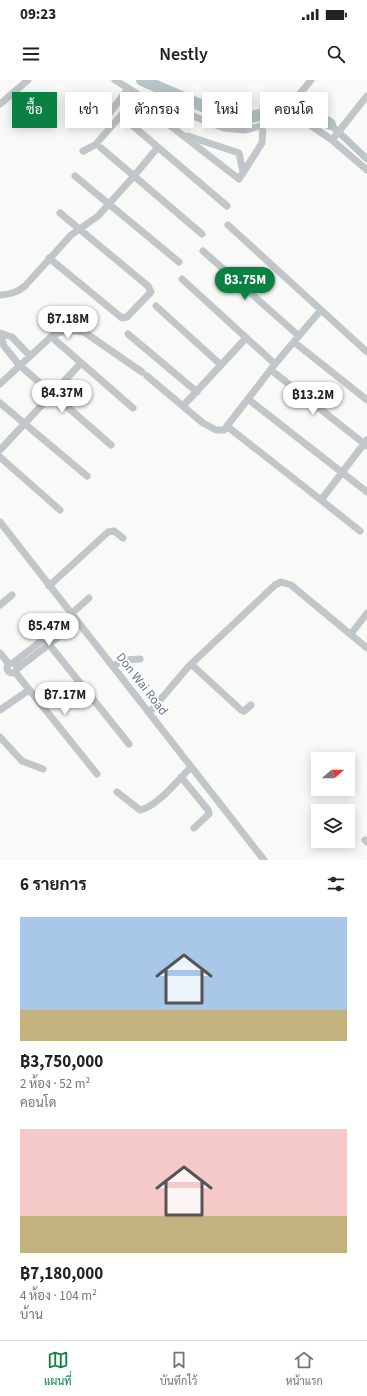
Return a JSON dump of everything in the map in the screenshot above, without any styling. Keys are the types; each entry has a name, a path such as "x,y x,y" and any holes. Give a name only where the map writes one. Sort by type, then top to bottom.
{"street":[{"path":"0,94 3,102 28,80"},
{"path":"114,80 134,92"},
{"path":"301,92 311,80"},
{"path":"112,110 128,89"},
{"path":"334,139 367,96"},
{"path":"194,116 224,128 245,130 260,126"},
{"path":"83,151 95,145 120,117"},
{"path":"135,128 228,206"},
{"path":"174,128 239,178 262,143 263,128"},
{"path":"315,128 334,139 367,170"},
{"path":"182,134 239,153 243,172"},
{"path":"0,295 12,294 19,291 70,235 98,216 158,147"},
{"path":"101,148 202,234"},
{"path":"75,176 179,262"},
{"path":"49,258 114,313 122,318 128,317 149,295 150,289 78,230 60,213"},
{"path":"228,225 320,311 367,352"},
{"path":"203,251 296,339 367,400"},
{"path":"182,279 246,338 273,367 366,443 321,500"},
{"path":"156,306 222,365"},
{"path":"0,384 22,367 30,356 58,332 77,330 84,332 101,343 144,374 211,428 220,431 228,427 273,367 320,311"},
{"path":"0,333 12,337 30,356"},
{"path":"0,333 4,346 22,367 111,445"},
{"path":"128,334 197,392"},
{"path":"183,406 246,338"},
{"path":"55,340 133,408"},
{"path":"60,510 0,456 24,424 82,363"},
{"path":"248,399 367,492"},
{"path":"0,403 87,476"},
{"path":"228,427 360,531"},
{"name":"Don Wai Road","path":"0,522 264,860"},
{"path":"50,586 108,532 114,531 123,538"},
{"path":"149,713 191,664 231,624 280,582 291,584 367,648"},
{"path":"0,605 12,595"},
{"path":"12,668 74,617 89,598"},
{"path":"350,634 367,613"},
{"path":"46,641 129,744"},
{"path":"0,653 98,774"},
{"path":"113,666 124,660 140,659"},
{"path":"0,664 12,668"},
{"path":"191,664 241,710 244,711 251,705"},
{"path":"0,710 29,690"},
{"path":"0,737 22,761 43,769"},
{"path":"117,792 140,810 146,809 191,767"},
{"path":"182,777 208,810 209,814 194,828"}],"waterway":[{"path":"142,80 228,117 251,117 290,108 308,110 330,124"},
{"path":"330,124 367,159"}]}
